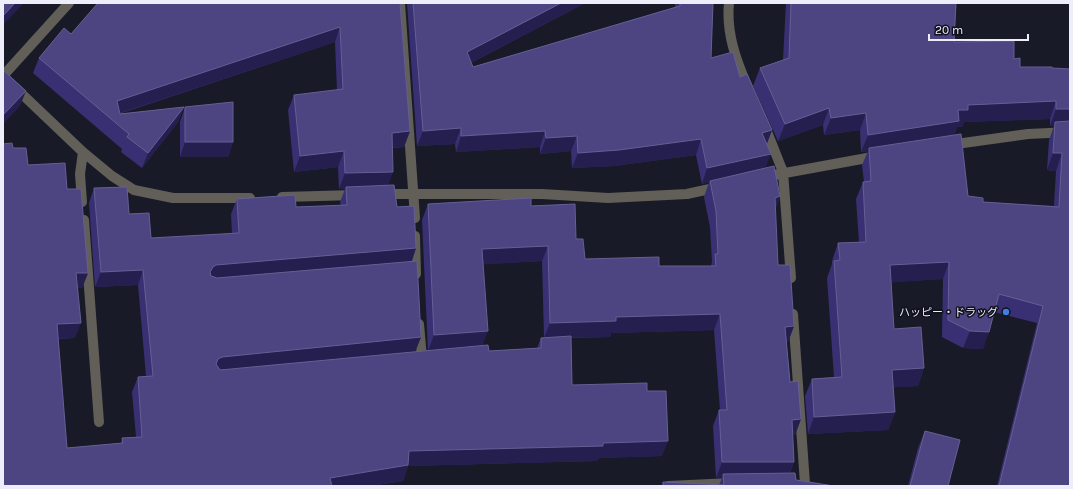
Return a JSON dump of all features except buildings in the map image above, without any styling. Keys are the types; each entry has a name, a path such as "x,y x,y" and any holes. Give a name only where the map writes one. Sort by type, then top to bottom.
{"street":[{"path":"68,3 3,76 83,152 112,176 134,190 173,198 260,198"},
{"path":"400,3 414,193 412,269 417,284"},
{"path":"728,3 730,42 753,98"},
{"path":"759,112 783,172 792,289"},
{"path":"938,147 1028,134 1070,132"},
{"path":"83,152 80,174 99,422"},
{"path":"754,179 783,172 885,155"},
{"path":"275,198 414,193 542,194 608,198 688,194 732,184"},
{"path":"793,305 802,484 818,486"},
{"path":"419,313 421,358"},
{"path":"668,486 745,483"}],"place":[{"name":"ハッピー・ドラッグ","path":"1006,312"}]}
